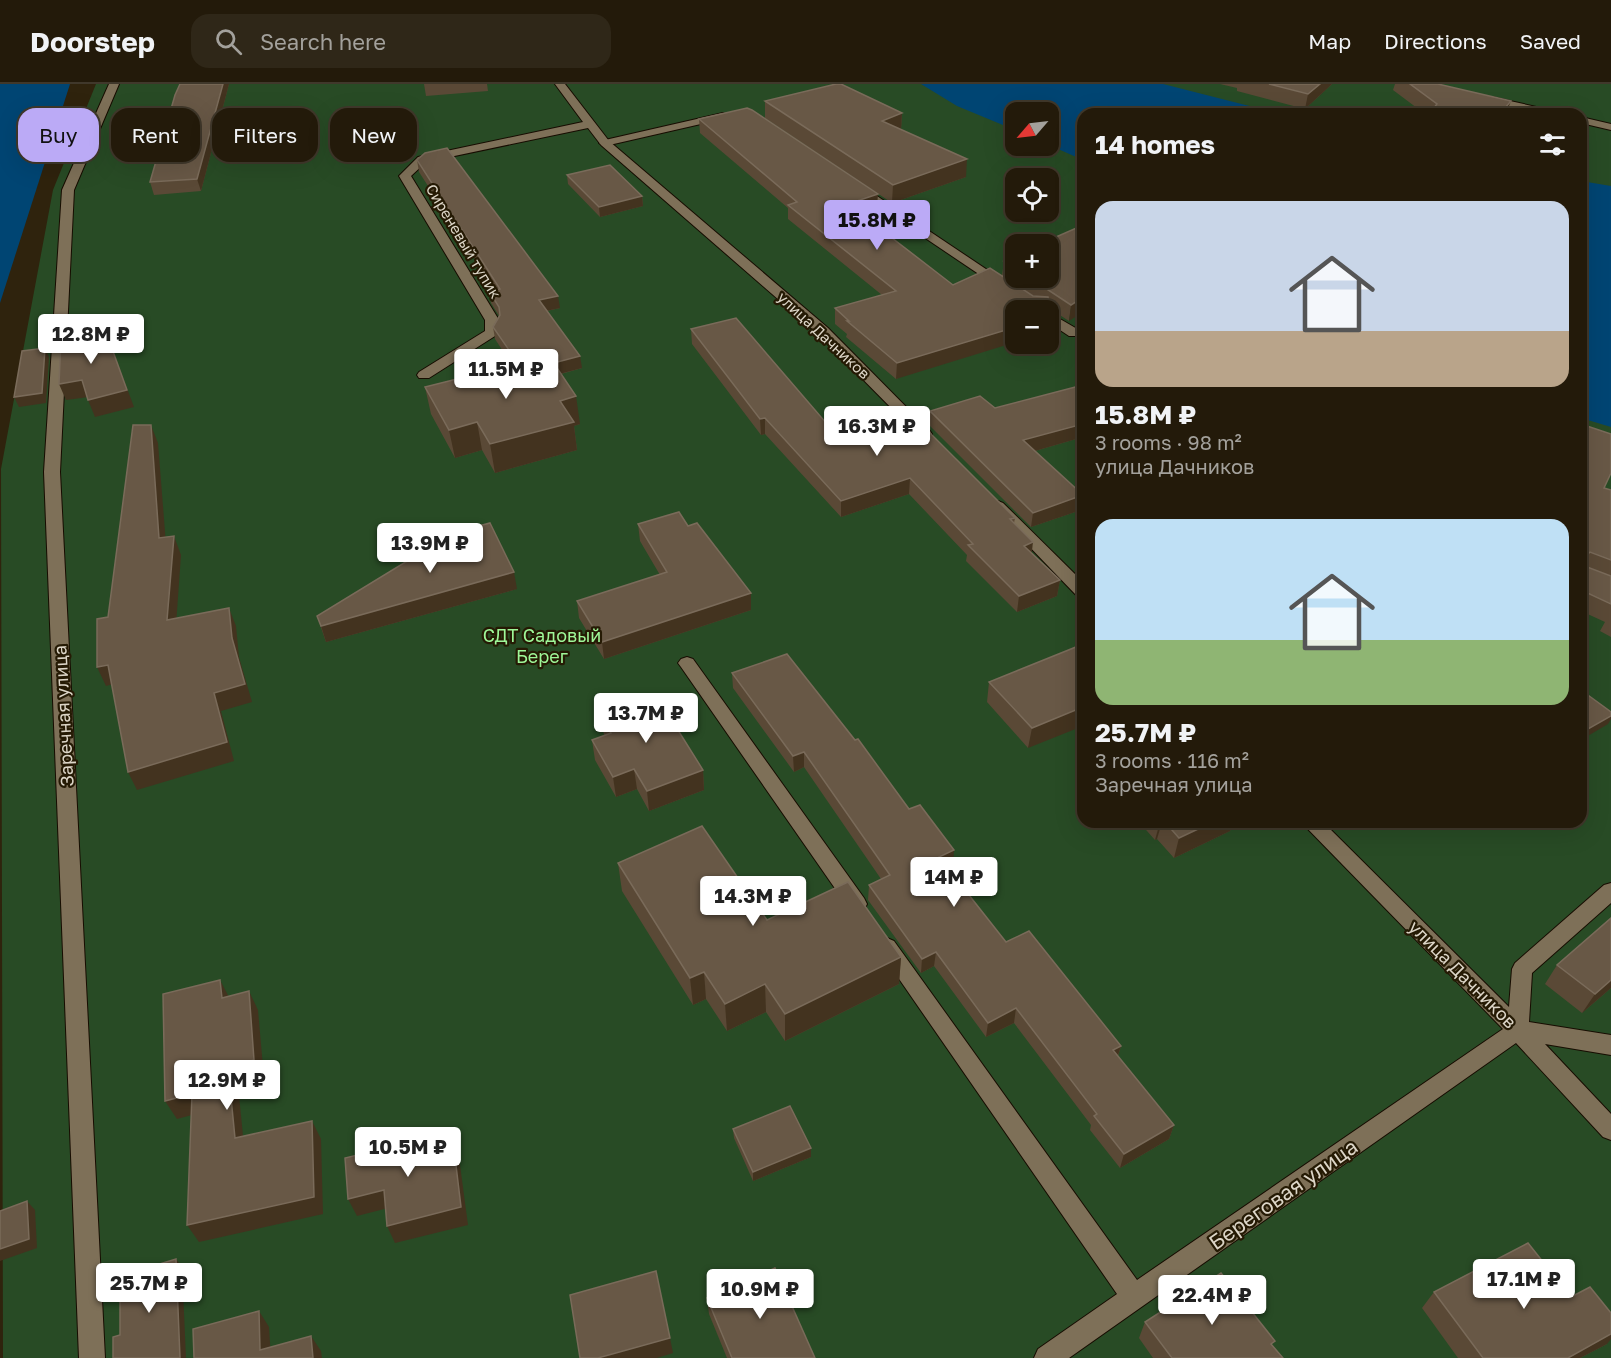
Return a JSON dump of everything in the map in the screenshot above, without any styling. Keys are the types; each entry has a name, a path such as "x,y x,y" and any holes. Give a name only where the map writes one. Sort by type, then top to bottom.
{"street":[{"name":"Заречная улица","path":"92,1358 52,472 68,190 114,84"},
{"name":"улица Дачников","path":"560,84 605,143 823,331 932,441"},
{"path":"1492,100 1528,108"},
{"path":"605,143 736,115"},
{"path":"1587,121 1611,127"},
{"name":"Сиреневый тупик","path":"424,375 490,333 493,327 492,320 405,176 422,159 590,124"},
{"path":"844,179 1025,300"},
{"path":"1059,323 1074,333"},
{"path":"991,500 1077,586"},
{"path":"687,663 1135,1298"},
{"name":"улица Дачников","path":"1317,828 1518,1030 1611,1130"},
{"path":"1611,891 1522,969 1518,1030 1611,1045"},
{"name":"Береговая улица","path":"1047,1358 1518,1030"}],"green space":[{"name":"СДТ Садовый Берег","path":"96,84 1611,84 1611,1358 3,1358 1,469 53,190 64,162 99,162 99,108 86,108"}],"water":[{"path":"0,84 70,84 62,108 18,108 18,162 45,162 0,303"},
{"path":"921,84 1163,84 1257,108 1077,108 1077,157 1059,149 1059,102 1005,102 1005,126 957,106"},
{"path":"1587,182 1611,186 1611,427 1587,420"}],"building":[{"path":"180,84 223,84 216,108 212,108 212,124 197,179 150,182 156,162 200,162 200,108 171,108"},
{"path":"841,84 902,113 882,121 967,159 893,185 765,101"},
{"path":"1269,84 1320,84 1308,94"},
{"path":"1410,84 1438,84 1511,101 1505,108 1434,108 1437,104"},
{"path":"747,108 752,110 878,194 848,204 953,285 990,268 1005,278 1005,288 1021,288 1033,296 1048,297 1048,300 1005,300 1005,330 897,363 835,308 896,291 788,205 797,202 699,119"},
{"path":"447,148 558,296 539,300 580,356 554,363 549,356 518,363 493,327 500,315 499,307 489,291 500,289 417,160 425,153"},
{"path":"610,165 642,196 599,207 567,175"},
{"path":"1077,228 1077,301 1071,305 1045,288 1059,288 1059,236"},
{"path":"736,318 839,438 912,415 1015,518 1010,519 1033,542 1024,546 1060,580 1019,596 968,545 973,544 910,478 841,501 765,418 760,419 691,329"},
{"path":"106,332 127,390 88,400 82,380 59,384 61,338"},
{"path":"45,348 42,393 14,397 22,351"},
{"path":"549,356 576,396 560,401 574,422 490,444 477,422 449,430 425,387"},
{"path":"1077,387 1077,426 1023,440 1077,490 1077,497 1033,513 930,411 980,396 995,408"},
{"path":"133,425 151,425 159,538 174,536 167,620 229,608 232,638 245,684 214,693 227,742 128,772 108,665 97,667 97,619 108,617"},
{"path":"1587,426 1611,434 1611,473 1604,488 1611,490 1611,560 1590,552 1587,555"},
{"path":"679,512 688,526 697,523 751,593 602,642 577,601 667,572 638,524"},
{"path":"490,523 514,572 321,626 317,616 453,533"},
{"path":"1587,567 1611,576 1611,604 1587,593"},
{"path":"1077,648 1077,709 1032,728 989,682"},
{"path":"787,654 855,740 858,739 909,809 920,805 954,850 939,857 1006,942 1029,931 1121,1046 1113,1050 1174,1125 1124,1154 1094,1116 1097,1114 1016,1008 988,1023 936,952 922,959 869,885 890,875 804,752 793,756 732,673"},
{"path":"1587,694 1611,712 1611,716 1587,730"},
{"path":"656,695 703,770 647,791 634,769 613,777 592,740 611,733 600,714"},
{"path":"702,826 767,920 848,882 901,957 785,1014 765,984 725,1004 704,972 690,978 618,863"},
{"path":"1170,828 1200,828 1179,838"},
{"path":"1611,918 1611,980 1595,994 1557,965"},
{"path":"220,980 222,998 249,991 254,1060 228,1067 235,1138 312,1121 314,1197 187,1225 192,1094 165,1101 163,994"},
{"path":"790,1106 811,1148 753,1172 733,1129"},
{"path":"452,1132 461,1207 387,1226 384,1190 348,1199 345,1158"},
{"path":"27,1201 29,1239 0,1249 0,1211"},
{"path":"1528,1243 1571,1297 1590,1287 1611,1313 1611,1334 1568,1358 1483,1358 1434,1292"},
{"path":"176,1259 180,1358 113,1358 113,1337 120,1335 120,1276"},
{"path":"775,1268 815,1358 732,1358 707,1298"},
{"path":"656,1271 670,1338 598,1358 580,1358 570,1295"},
{"path":"1221,1273 1275,1341 1271,1344 1283,1358 1172,1358 1145,1322"},
{"path":"259,1311 260,1350 311,1336 313,1358 194,1358 193,1329"}]}
